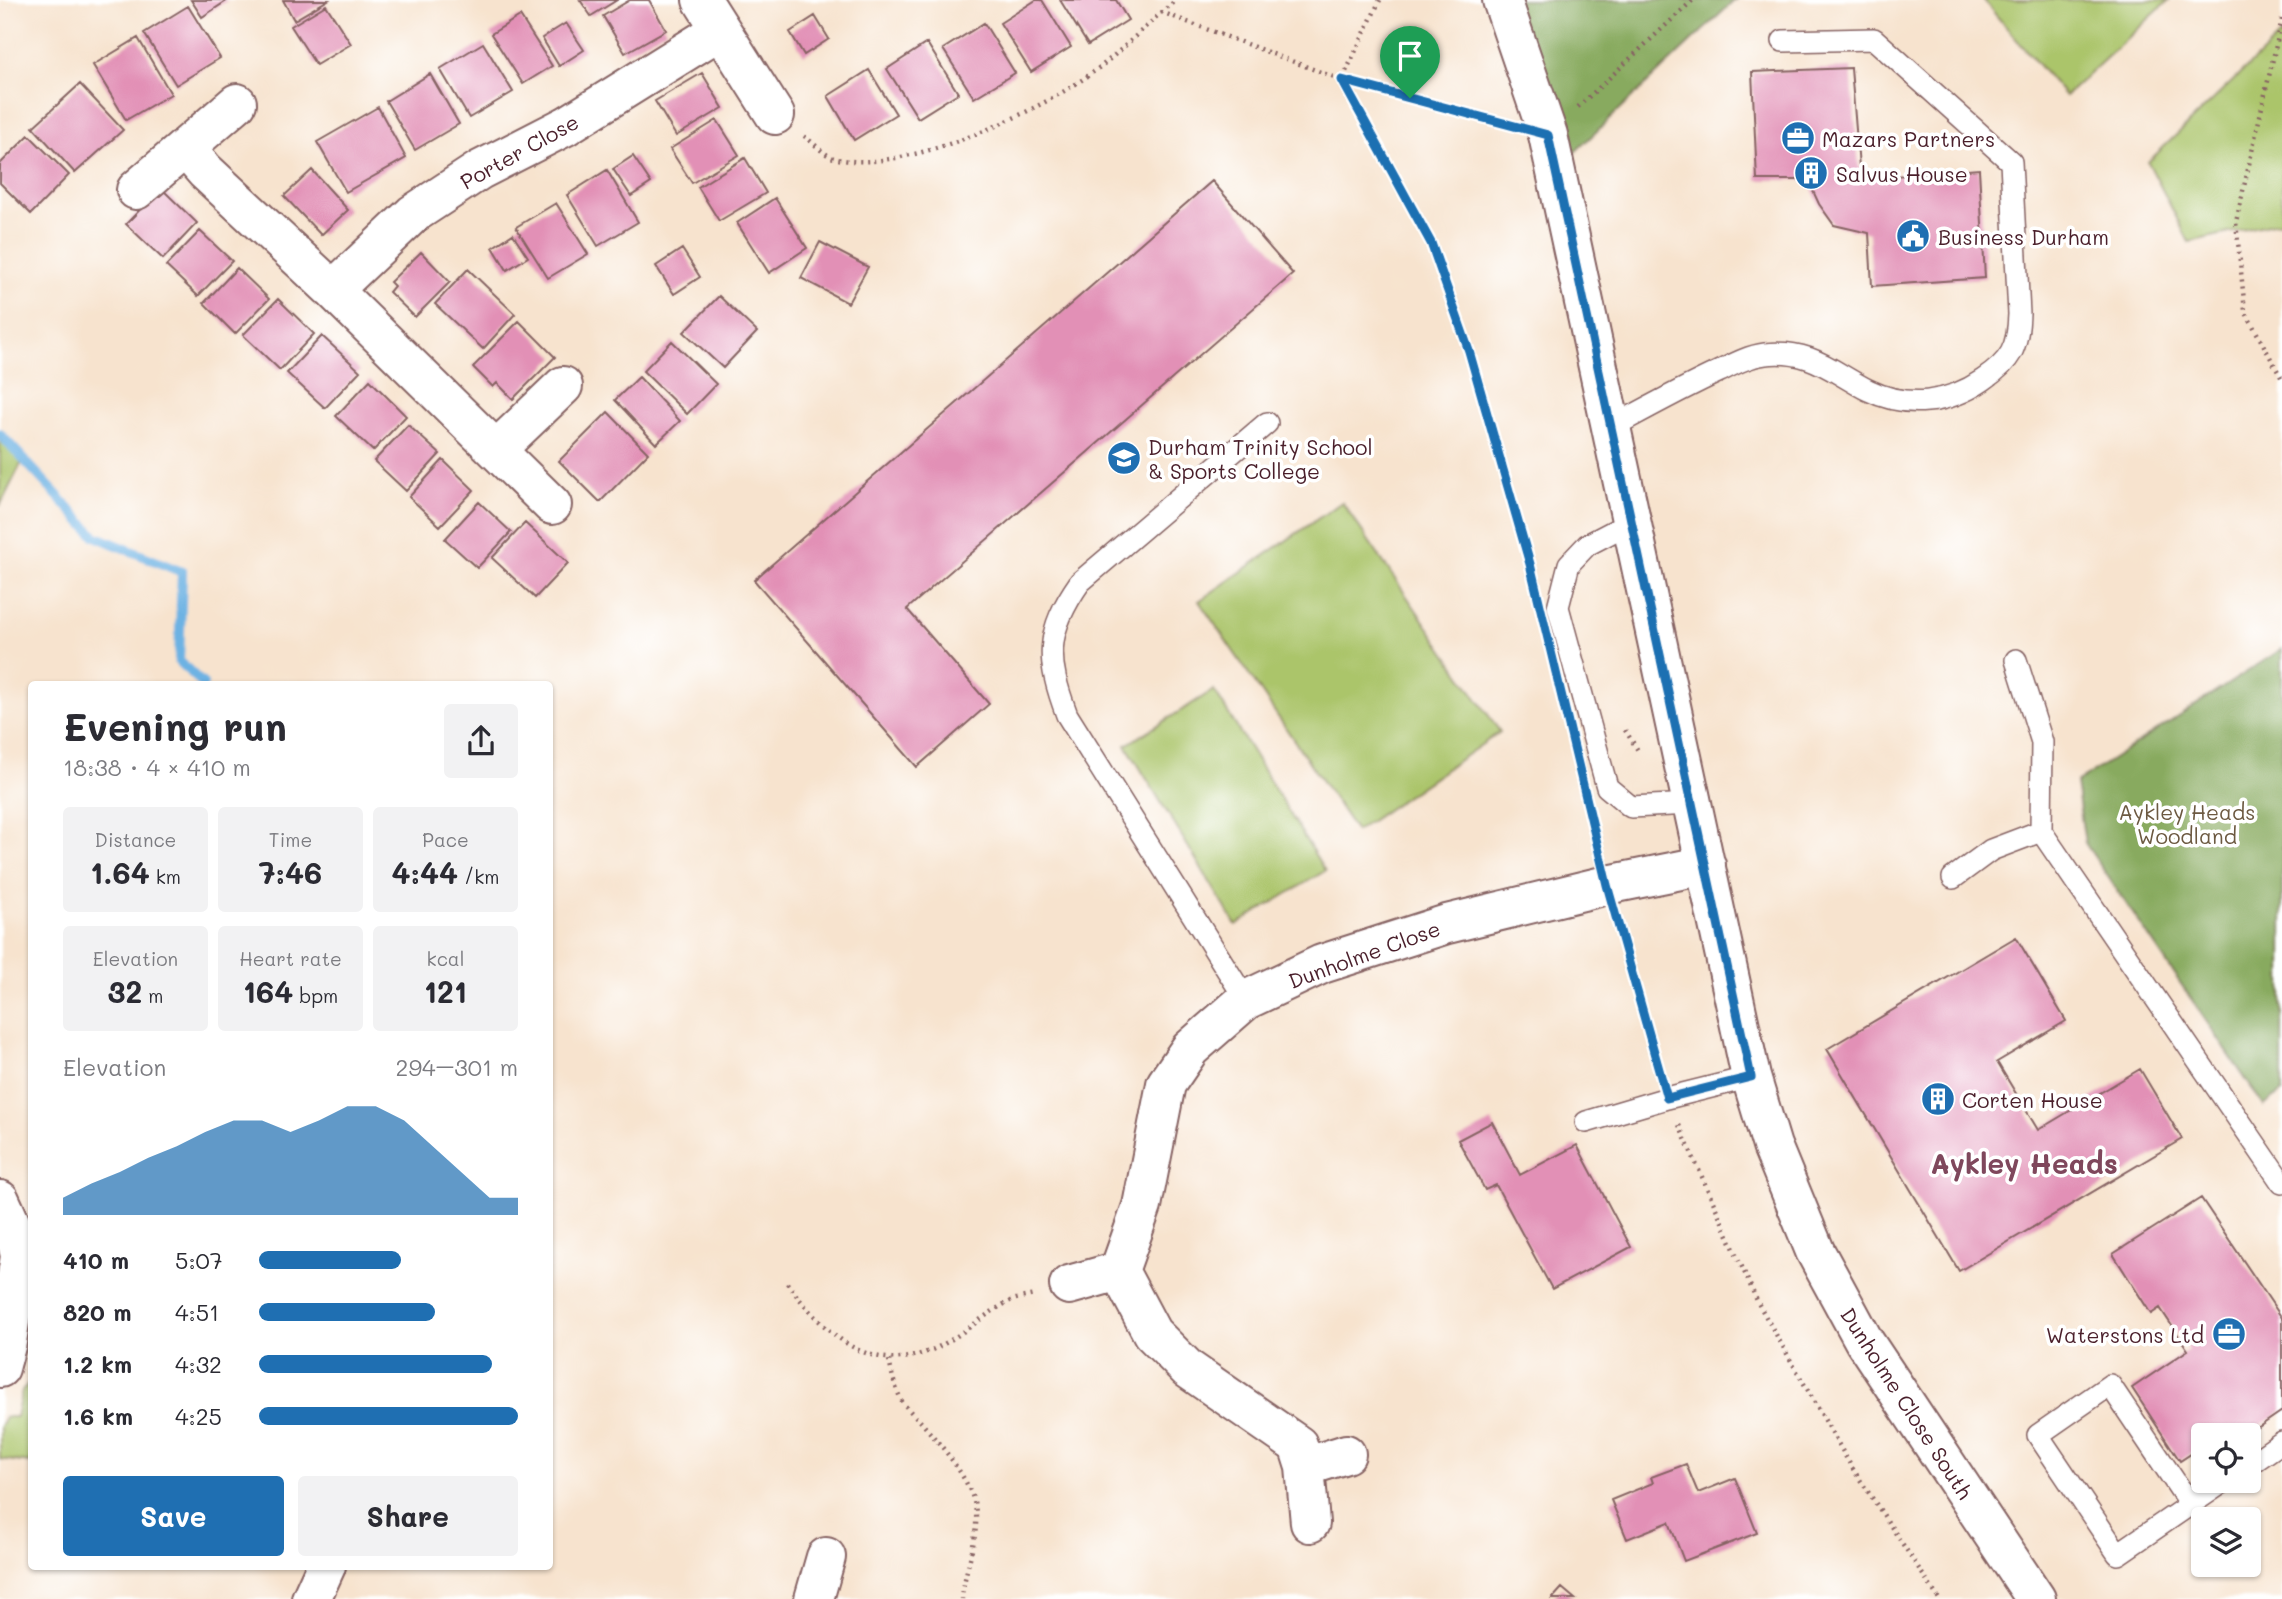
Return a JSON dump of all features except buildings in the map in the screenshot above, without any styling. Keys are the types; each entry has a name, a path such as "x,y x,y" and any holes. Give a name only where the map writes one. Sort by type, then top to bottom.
{"street":[{"name":"Dunholme Close South","path":"1502,0 1548,135 1751,1077 1772,1146 1815,1251 1864,1341 2036,1599"},
{"name":"Porter Close","path":"332,290 413,215 481,170 566,125 711,15 775,115"},
{"path":"136,190 237,103"},
{"path":"186,148 205,171 332,290 552,505"},
{"path":"496,450 563,386"},
{"name":"Dunholme Close","path":"1119,1271 1142,1206 1166,1084 1190,1049 1246,1000 1322,964 1447,923 1607,885 1706,865"},
{"path":"0,1200 15,1233 20,1256 13,1352"},
{"path":"1069,1285 1119,1271 1152,1333 1188,1370 1298,1445 1306,1467 1310,1523"},
{"path":"1306,1467 1346,1454"},
{"path":"814,1599 826,1557"},
{"path":"311,1599 324,1570"}],"lane":[{"path":"1612,427 1711,375 1746,359 1765,354 1789,354 1810,358 1832,367 1868,390 1893,400 1929,403 1967,391 1995,372 2013,353 2018,338 2019,314 2011,162 1874,38 1783,41"},
{"path":"1246,1000 1068,715 1056,684 1052,645 1055,626 1066,602 1080,582 1266,423"},
{"path":"1631,522 1587,545 1569,564 1558,607 1607,787 1630,807 1692,803"},
{"path":"2016,660 2042,742 2041,831 2282,1183"},
{"path":"1954,878 1991,850 2041,831"},
{"path":"1586,1122 1751,1077"},
{"path":"2190,1504 2110,1385 2038,1435 2118,1555 2207,1493"},
{"path":"2261,1457 2282,1442"}],"path":[{"path":"775,115 832,157 863,162 915,154 973,135 1033,108 1096,71 1176,0"},
{"path":"1342,80 1380,0"},
{"path":"1161,12 1342,80 1548,135 1693,0"},
{"path":"2282,19 2236,222 2245,311 2282,379"},
{"path":"1342,80 1431,243 1469,351 1534,578"},
{"path":"1588,805 1607,885 1667,1098 1758,1303 1851,1466 1939,1599"},
{"path":"787,1283 811,1315 835,1337 862,1353 889,1360 918,1357 947,1342 1010,1301 1069,1285"},
{"path":"889,1360 892,1380 903,1403 947,1453 966,1484 976,1511 973,1551 962,1599"}],"green space":[{"path":"1502,0 1735,0 1556,170"},
{"path":"1983,0 2169,0 2065,96"},
{"path":"2282,34 2282,221 2189,242 2148,162"},
{"path":"0,434 23,460 0,506"},
{"path":"1342,502 1500,732 1356,831 1199,601"},
{"name":"Aykley Heads Woodland","path":"2282,649 2282,1092 2264,1106 2085,843 2076,783"},
{"path":"1214,690 1325,871 1236,925 1126,745"},
{"path":"28,1384 28,1463 0,1459 0,1426 5,1417 16,1417 22,1390"}],"waterway":[{"path":"0,434 95,536 182,572 179,661 200,681"}],"place":[{"name":"Mazars Partners","path":"1798,138"},
{"name":"Salvus House","path":"1811,173"},
{"name":"Business Durham","path":"1913,236"},
{"name":"Durham Trinity School & Sports College","path":"1124,458"},
{"name":"Corten House","path":"1938,1099"},
{"name":"Waterstons Ltd","path":"2229,1334"}],"district":[{"name":"Aykley Heads","path":"2024,1163"}],"route":[{"path":"1342,80 1410,98 1548,135 1751,1077 1667,1098 1607,885 1530,564 1469,351 1431,243 1342,80"}]}
